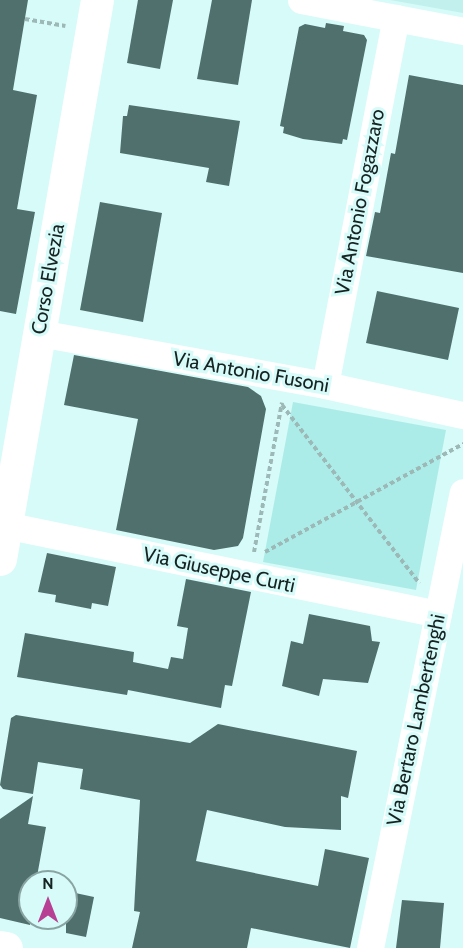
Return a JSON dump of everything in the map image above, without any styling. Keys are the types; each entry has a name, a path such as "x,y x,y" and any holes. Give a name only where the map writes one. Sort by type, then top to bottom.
{"street":[{"path":"301,0 463,31"},
{"name":"Corso Elvezia","path":"0,559 3,525 39,333 84,9"},
{"name":"Via Antonio Fogazzaro","path":"325,385 396,18"},
{"name":"Via Antonio Fusoni","path":"39,333 284,392 325,385 463,415"},
{"name":"Via Bertaro Lambertenghi","path":"370,948 463,492"},
{"name":"Via Giuseppe Curti","path":"3,525 439,611"},
{"path":"0,947 6,948"}],"path":[{"path":"25,19 70,27 84,9"},
{"path":"284,392 253,558 463,444"},
{"path":"284,392 358,503 439,611"}],"shaded area":[{"path":"390,0 463,0 463,13"},
{"path":"293,402 446,430 416,590 263,562"}],"building":[{"path":"0,0 28,0 13,90 37,95 17,209 35,212 16,314 0,311"},
{"path":"138,0 173,0 160,69 127,63"},
{"path":"212,0 252,0 238,85 197,79"},
{"path":"326,23 344,26 343,31 364,35 367,40 347,140 343,139 342,144 303,139 283,133 284,127 280,126 299,27 305,24 325,28"},
{"path":"409,75 463,85 463,273 366,256 375,212 380,213 391,153 395,154"},
{"path":"129,105 240,121 229,186 206,182 209,168 120,153 123,116 127,116"},
{"path":"100,202 162,213 143,322 80,310"},
{"path":"377,291 459,308 448,360 366,343"},
{"path":"74,355 248,387 261,396 266,409 243,538 238,546 214,550 116,530 138,419 64,405"},
{"path":"47,553 116,567 108,606 92,603 91,609 55,602 56,595 38,592"},
{"path":"186,579 251,592 232,686 225,685 221,708 128,690 127,695 17,677 25,633 134,652 133,662 168,669 171,657 183,659 188,628 177,626"},
{"path":"309,614 370,626 372,641 380,642 368,683 323,679 319,696 282,686 291,641 303,644"},
{"path":"16,715 190,743 218,724 357,751 348,798 341,796 341,830 285,827 207,810 196,861 318,886 325,849 369,858 350,948 251,928 247,948 132,948 140,912 134,911 140,800 80,789 83,769 38,762 33,794 3,789 0,785 11,718"},
{"path":"33,796 28,824 46,827 38,870 18,870 18,922 0,918 0,819"},
{"path":"78,894 94,897 86,937 66,933 66,930 78,930"},
{"path":"402,900 444,903 440,948 396,948"}]}
